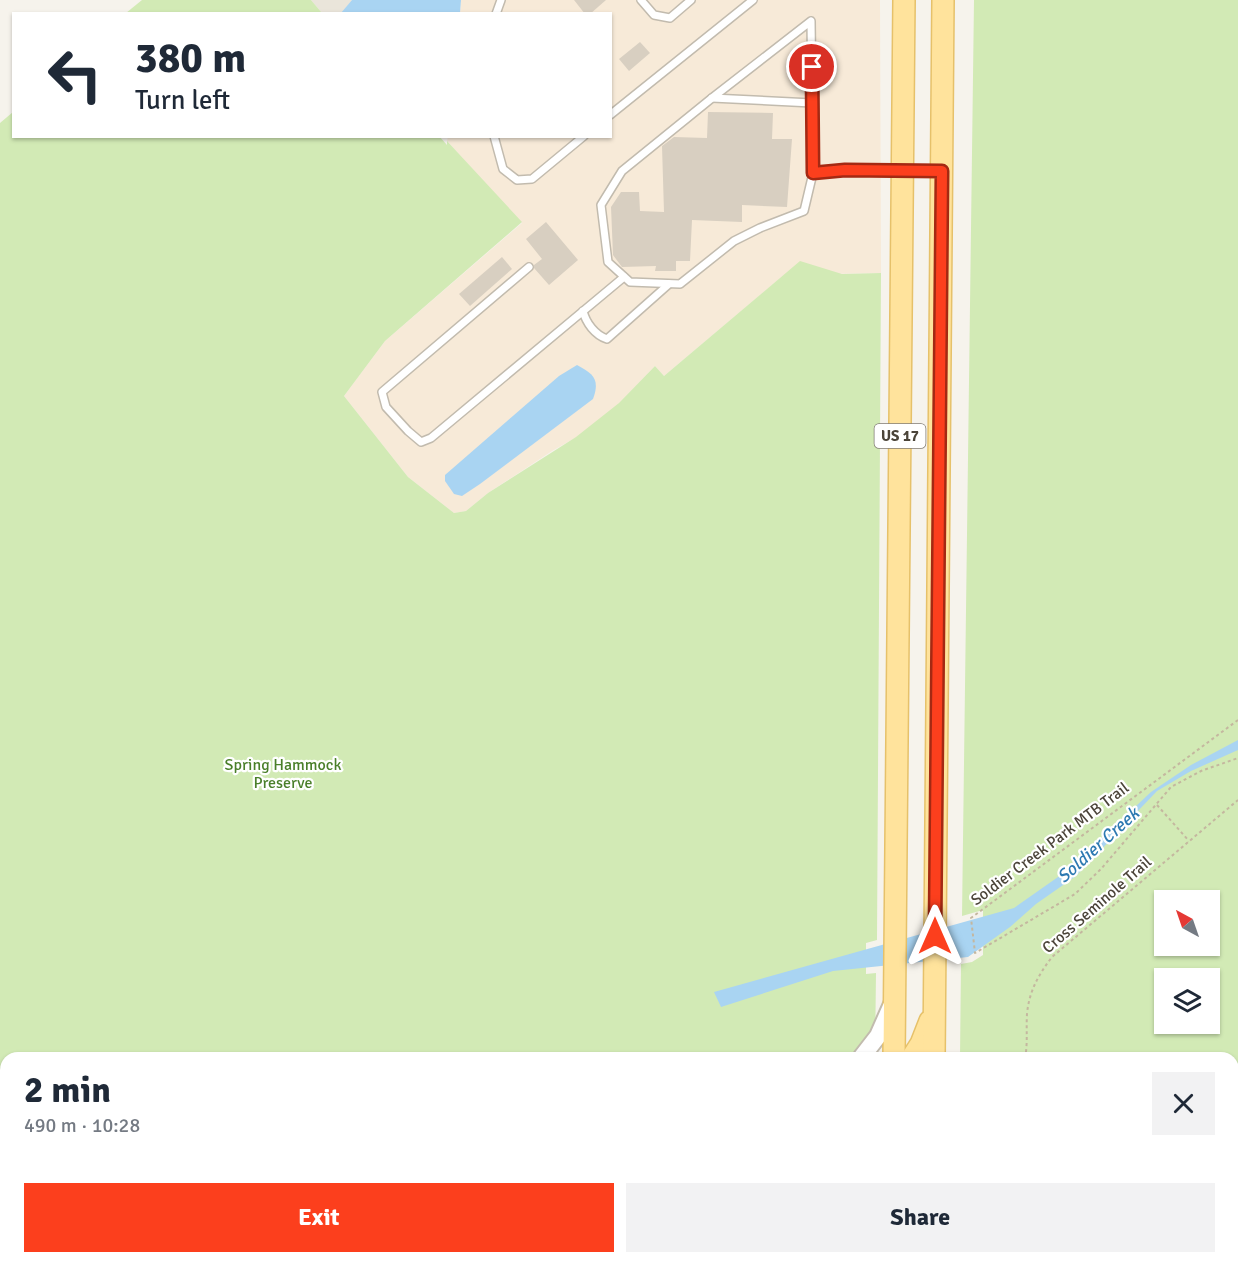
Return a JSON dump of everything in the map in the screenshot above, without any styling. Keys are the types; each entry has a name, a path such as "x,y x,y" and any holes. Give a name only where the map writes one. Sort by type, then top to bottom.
{"main road":[{"name":"US 17","path":"894,1052 904,0"},
{"name":"US 17","path":"934,1052 943,0"},
{"path":"916,1052 934,1011"}],"street":[{"path":"866,1052 878,1036 894,989"}],"lane":[{"path":"641,0 654,15 670,18 691,0"},
{"path":"612,113 753,0"},
{"path":"811,21 813,173 804,211 734,241 680,284 630,282 608,262 601,205 622,171 712,98 811,21"},
{"path":"712,98 812,103"},
{"path":"495,138 503,169 517,180 532,179 582,138"},
{"path":"813,173 845,170 942,171"},
{"path":"529,267 382,392 386,407 421,442 431,438 624,277"},
{"path":"583,311 585,320 600,337 607,339 669,284"}],"path":[{"name":"Soldier Creek Park MTB Trail","path":"1238,720 970,918 975,953 1075,894 1101,869 1171,787 1201,771 1238,758"},
{"name":"Cross Seminole Trail","path":"1025,1052 1029,1000 1041,972 1059,951 1238,800"},
{"path":"1157,805 1190,841"}],"shaded area":[{"path":"311,0 352,0 343,12 321,12"},
{"path":"461,0 880,0 881,273 784,275 664,376 655,366 598,425 552,451 488,493 466,511 454,513 408,477 344,396 385,341 522,223 447,141 448,138 612,138 612,12 460,12"}],"green space":[{"path":"142,0 311,0 321,12 127,12"},
{"path":"974,0 1238,0 1238,1052 960,1052 961,964 972,962 983,955 983,910 962,916"},
{"name":"Spring Hammock Preserve","path":"12,113 12,138 441,138 447,145 447,141 522,222 385,341 344,396 408,477 454,513 466,511 488,493 576,437 619,403 655,366 664,376 800,261 842,274 881,273 877,940 866,943 866,974 876,973 875,1052 0,1052 0,123"}],"water":[{"path":"352,0 461,0 460,12 342,12"},
{"path":"577,365 588,371 594,378 596,387 593,399 480,484 462,496 454,494 445,481 445,475 559,376"},
{"name":"Soldier Creek","path":"1238,740 1238,750 1191,771 1157,791 1076,876 968,957 833,971 721,1007 714,992 1014,908 1068,870 1151,792 1191,765"}],"building":[{"path":"574,0 606,0 592,12 583,12"},
{"path":"640,42 650,53 629,71 619,59"},
{"path":"708,112 773,113 772,139 792,139 787,207 742,205 742,222 692,220 690,261 676,261 676,271 655,271 656,266 622,267 613,255 611,207 621,192 639,192 640,211 664,212 662,146 674,137 707,138"},
{"path":"546,222 578,260 549,285 534,268 534,265 542,259 526,239"},
{"path":"502,257 512,269 470,306 459,294"}],"route":[{"path":"812,67 813,173 845,170 942,171 935,936"}]}
